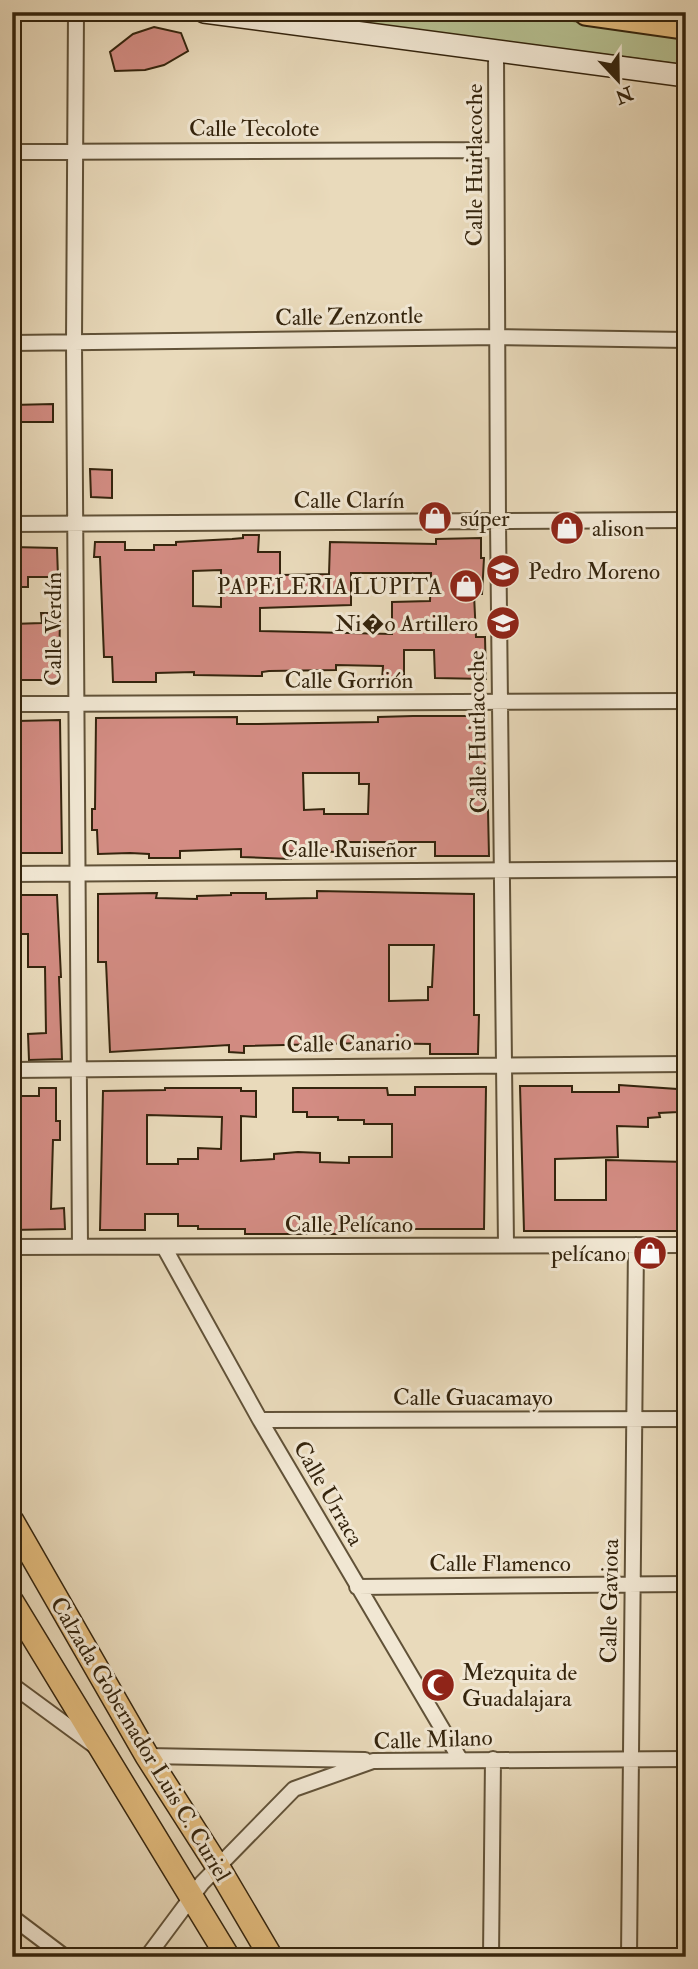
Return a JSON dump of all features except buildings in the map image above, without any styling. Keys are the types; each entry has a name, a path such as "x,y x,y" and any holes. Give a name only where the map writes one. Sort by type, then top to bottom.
{"highway":[{"path":"587,12 686,26"}],"main road":[{"path":"204,12 686,76"},
{"name":"Calzada Gobernador Luis C. Curiel","path":"12,1521 147,1756 218,1867 271,1957"},
{"name":"Calzada Gobernador Luis C. Curiel","path":"12,1602 228,1957"}],"street":[{"name":"Calle Verdín","path":"76,12 74,342 80,1246"},
{"name":"Calle Huitlacoche","path":"496,51 506,1245"},
{"name":"Calle Tecolote","path":"12,152 496,150"},
{"name":"Calle Zenzontle","path":"12,343 498,337 686,340"},
{"name":"Calle Clarín","path":"12,524 686,520"},
{"name":"Calle Gorrión","path":"12,704 686,701"},
{"name":"Calle Ruiseñor","path":"12,874 686,869"},
{"name":"Calle Canario","path":"12,1070 686,1064"},
{"name":"Calle Gaviota","path":"629,1957 636,1245"},
{"name":"Calle Pelícano","path":"12,1247 686,1245"},
{"name":"Calle Urraca","path":"164,1247 260,1420 460,1759"},
{"name":"Calle Guacamayo","path":"260,1420 686,1419"},
{"name":"Calle Flamenco","path":"357,1587 686,1584"},
{"path":"12,1685 105,1753"},
{"path":"147,1756 373,1761"},
{"path":"491,1957 493,1759"},
{"name":"Calle Milano","path":"147,1957 191,1896 294,1789 373,1761 686,1759"},
{"path":"12,1917 65,1957"}],"green space":[{"path":"275,12 509,12 686,37 686,65"}],"place":[{"name":"súper","path":"435,518"},
{"name":"alison","path":"567,528"},
{"name":"Pedro Moreno","path":"503,571"},
{"name":"PAPELERIA LUPITA","path":"466,586"},
{"name":"Ni�o Artillero","path":"503,623"},
{"name":"pelícano","path":"650,1253"},
{"name":"Mezquita de Guadalajara","path":"438,1685"}]}
